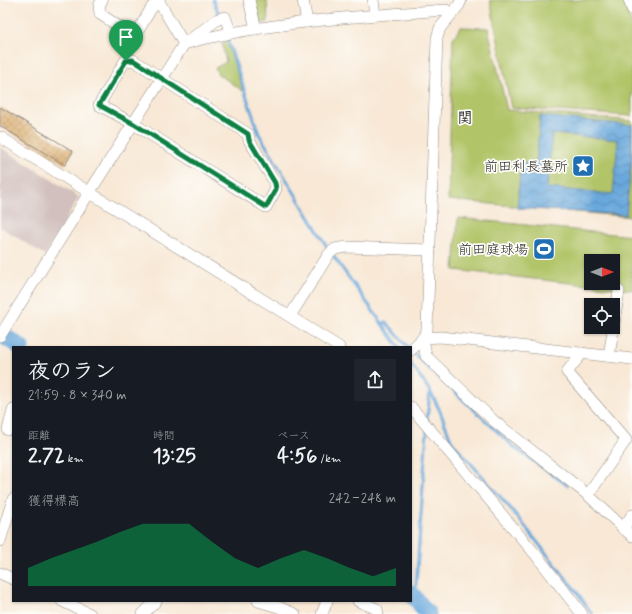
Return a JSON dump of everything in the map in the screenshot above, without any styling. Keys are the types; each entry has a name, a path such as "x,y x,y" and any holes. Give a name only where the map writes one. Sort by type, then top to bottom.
{"street":[{"path":"102,0 98,6 100,14 130,33 138,31 152,7 159,1 184,44"},
{"path":"248,0 256,29"},
{"path":"303,0 306,22"},
{"path":"373,0 375,15"},
{"path":"412,349 423,338 427,330 437,38 440,28 459,5 461,0"},
{"path":"629,0 632,9"},
{"path":"184,44 227,34 306,22 446,10 450,15"},
{"path":"2,333 184,44 221,18 225,17 227,34"},
{"path":"133,60 162,79 248,134 249,140 275,183 276,189 266,207 134,124 99,105 126,61 133,60"},
{"path":"0,137 337,346"},
{"path":"290,316 332,251 346,247 430,250"},
{"path":"609,356 618,291"},
{"path":"423,338 441,337 632,359"},
{"path":"423,338 426,356 505,430 588,495 632,536"},
{"path":"582,354 567,372 626,440 588,495"},
{"path":"412,407 536,555 582,614"},
{"path":"7,430 12,413"},
{"path":"0,541 12,501"},
{"path":"623,529 632,515"},
{"path":"0,573 12,579"},
{"path":"64,602 90,614"},
{"path":"143,614 155,602"},
{"path":"261,602 296,614"},
{"path":"322,614 327,602"},
{"path":"360,602 377,609 378,614"}],"shaded area":[{"path":"0,147 79,197 45,255 0,227"}],"green space":[{"path":"254,0 267,0 268,22 261,23 258,19"},
{"path":"490,0 625,0 632,28 632,116 511,108"},
{"path":"461,27 488,28 507,110 632,121 631,217 448,200 453,38"},
{"path":"227,40 243,91 218,74 215,68 226,62 222,43"},
{"name":"前田庭球場","path":"458,218 632,236 632,290 620,289 620,254 584,254 584,285 454,270"}],"water":[{"path":"540,116 632,125 632,155 626,215 517,208 521,163 536,163","holes":["552,134 618,140 613,194 547,188"]}],"building":[{"path":"0,107 73,151 65,165 0,126"}],"waterway":[{"path":"213,0 220,17"},
{"path":"226,35 259,134 329,250 398,346"},
{"path":"382,324 386,322 407,346"},
{"path":"0,334 19,346"},
{"path":"412,352 515,448 567,485"},
{"path":"412,365 430,391 427,420"},
{"path":"430,391 452,442 511,509 577,592 592,614"},
{"path":"415,598 427,430"},
{"path":"412,594 428,614"}],"place":[{"name":"前田利長墓所","path":"583,166"},
{"name":"前田庭球場","path":"544,249"}],"district":[{"name":"関","path":"465,118"}],"route":[{"path":"133,60 248,134 249,140 275,183 276,189 266,207 134,124 99,105 126,61 133,60"}]}
